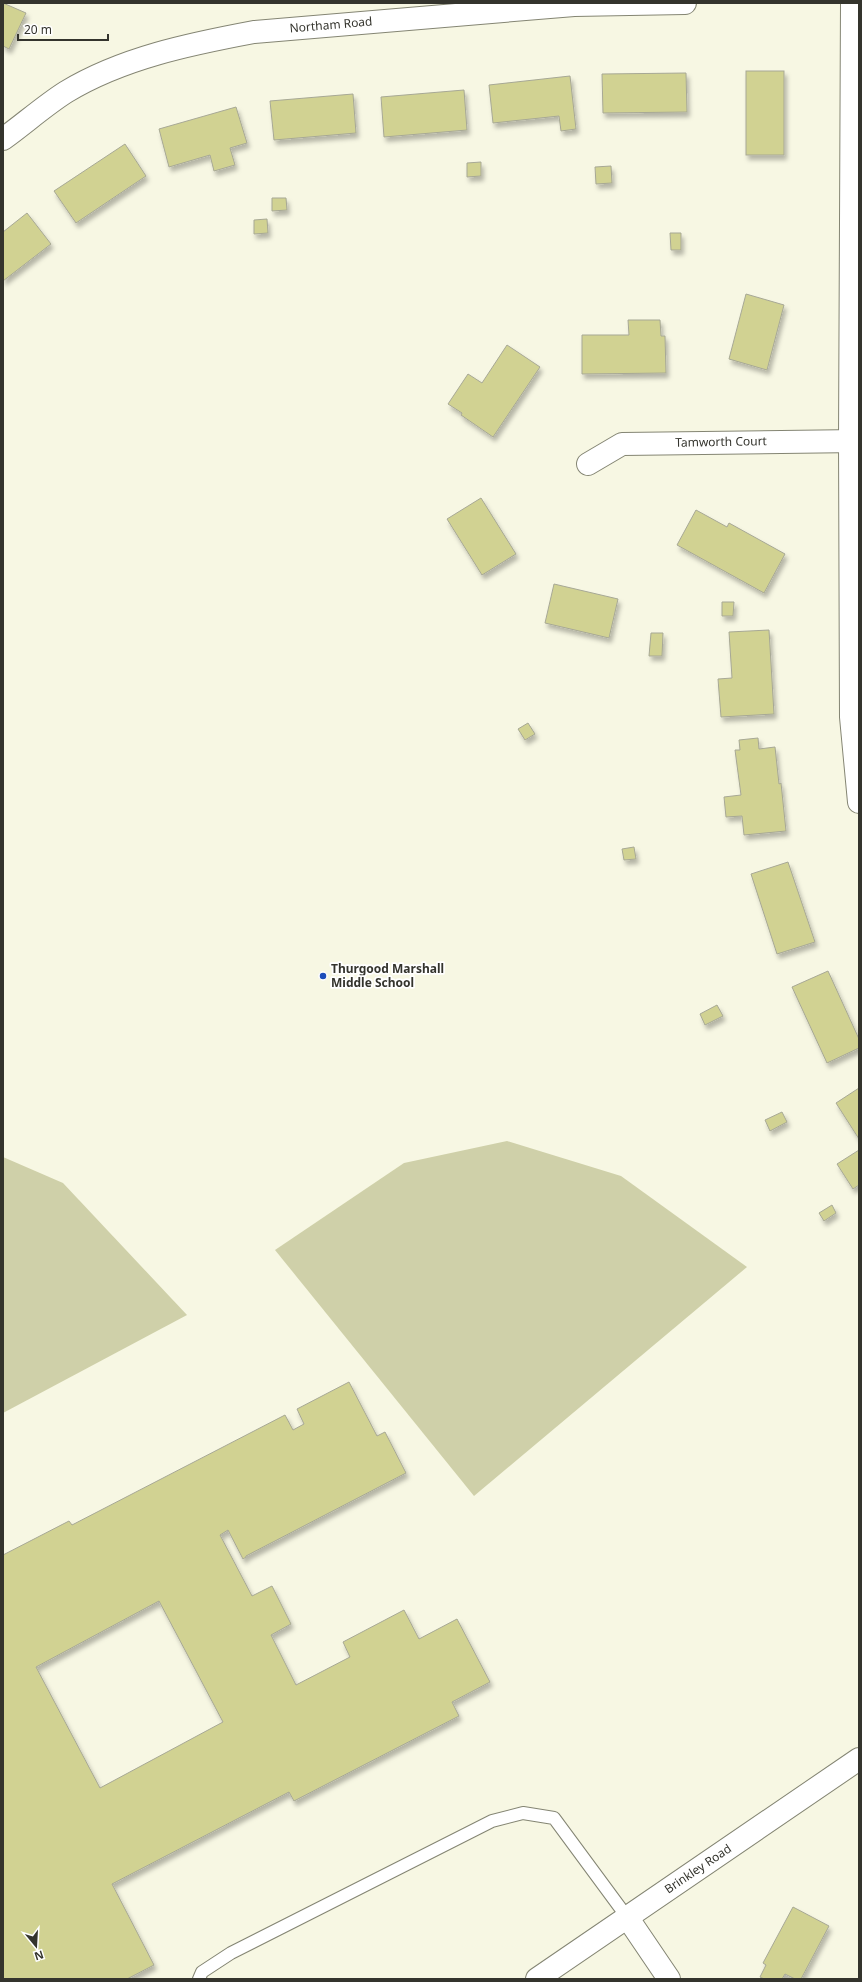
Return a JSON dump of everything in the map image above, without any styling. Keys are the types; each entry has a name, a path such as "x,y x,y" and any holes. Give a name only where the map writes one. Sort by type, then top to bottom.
{"street":[{"name":"Northam Road","path":"3,139 66,92 108,71 157,54 203,42 254,32 574,5 685,3"},
{"path":"852,3 854,441 851,717 859,802"},
{"name":"Tamworth Court","path":"588,464 622,444 854,441"},
{"name":"Brinkley Road","path":"537,1979 859,1759"},
{"path":"627,1917 669,1979"}],"lane":[{"path":"199,1979 202,1972 238,1949 492,1821 523,1813 554,1818 627,1917"}],"green space":[{"path":"507,1141 621,1176 747,1267 474,1496 275,1250 404,1163"},
{"path":"3,1157 63,1183 187,1315 3,1413"}],"building":[{"path":"3,3 26,13 9,49 3,46"},
{"path":"746,71 784,71 784,155 746,155"},
{"path":"686,73 687,112 603,113 602,74"},
{"path":"570,76 576,129 561,131 559,116 493,123 489,85"},
{"path":"464,90 467,130 384,137 381,97"},
{"path":"353,94 356,133 274,140 270,101"},
{"path":"236,107 247,143 230,148 235,165 214,171 210,155 169,167 159,129"},
{"path":"125,144 146,176 76,223 54,191"},
{"path":"481,162 481,176 467,177 467,163"},
{"path":"611,166 612,183 596,184 595,167"},
{"path":"272,198 286,198 287,210 272,211"},
{"path":"27,213 51,244 3,281 3,232"},
{"path":"267,219 268,233 254,234 254,220"},
{"path":"670,233 681,233 681,250 671,250"},
{"path":"746,294 784,305 767,370 729,359"},
{"path":"628,320 660,320 661,336 665,336 666,373 582,374 582,335 629,335"},
{"path":"507,345 540,367 493,437 448,404 468,374 482,383"},
{"path":"481,498 516,554 482,575 447,519"},
{"path":"696,510 727,527 729,523 785,554 764,593 677,545"},
{"path":"554,584 618,599 609,638 545,623"},
{"path":"722,602 734,602 733,616 722,616"},
{"path":"769,630 774,714 721,717 718,679 732,678 729,632"},
{"path":"651,633 663,633 662,656 649,656"},
{"path":"528,723 535,734 525,740 518,729"},
{"path":"758,738 759,749 775,747 779,784 781,783 786,831 744,835 742,816 726,817 724,797 741,795 735,750 740,750 739,740"},
{"path":"634,847 636,859 624,860 622,849"},
{"path":"788,862 815,942 777,954 751,874"},
{"path":"828,971 859,1039 859,1048 827,1063 792,987"},
{"path":"717,1005 723,1016 705,1025 700,1014"},
{"path":"859,1088 859,1139 836,1103"},
{"path":"782,1112 787,1122 770,1131 765,1120"},
{"path":"859,1150 859,1185 853,1189 837,1164"},
{"path":"832,1205 836,1213 824,1221 819,1213"},
{"path":"349,1382 377,1436 385,1432 406,1473 246,1556 243,1559 228,1530 220,1535 252,1596 272,1586 291,1624 271,1635 296,1685 350,1657 343,1642 404,1610 419,1639 457,1619 490,1682 452,1702 459,1716 294,1801 289,1792 112,1884 154,1965 127,1979 3,1979 3,1555 69,1521 72,1525 285,1415 293,1430 304,1424 297,1409","holes":["159,1601 223,1722 100,1788 36,1667"]},
{"path":"793,1907 829,1926 801,1979 795,1979 785,1974 782,1979 764,1979 760,1977 766,1965 763,1963"}],"place":[{"name":"Thurgood Marshall Middle School","path":"323,976"}]}
